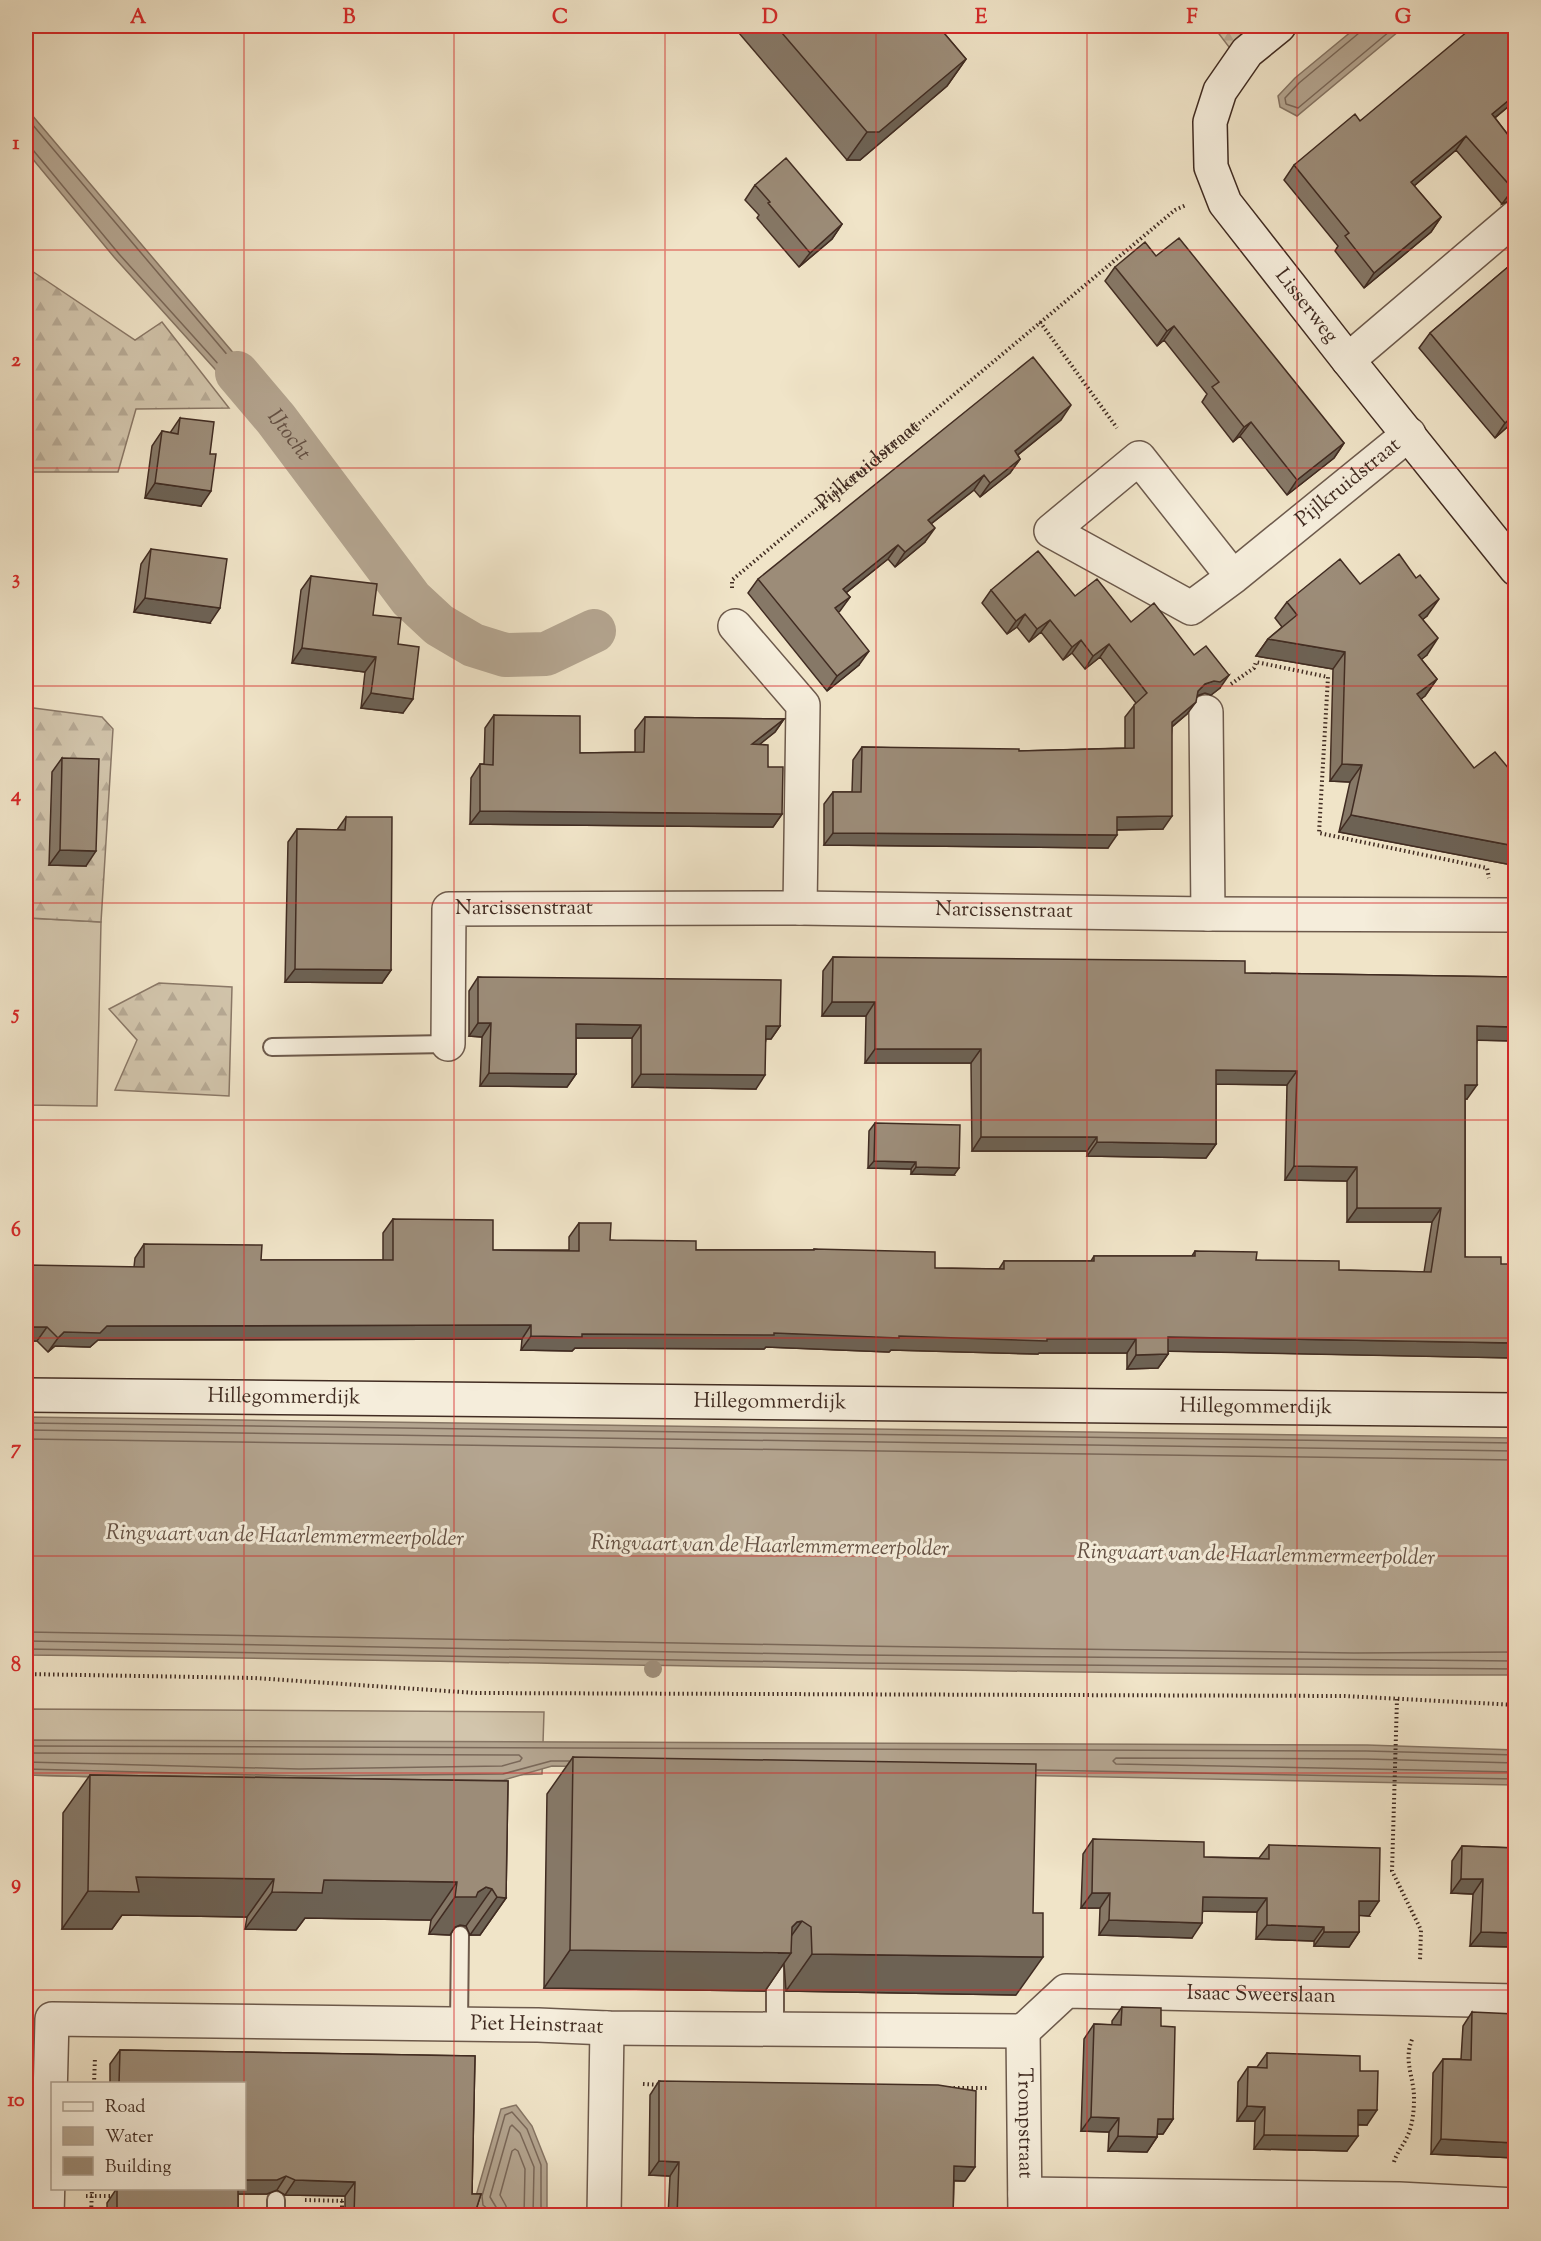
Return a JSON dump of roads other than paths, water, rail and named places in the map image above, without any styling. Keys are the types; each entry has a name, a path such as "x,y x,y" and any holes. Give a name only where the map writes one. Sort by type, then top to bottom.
{"street":[{"name":"Lisserweg","path":"1279,26 1247,52 1220,91 1210,122 1211,167 1225,203 1515,568"},
{"path":"1348,360 1515,217"},
{"name":"Pijlkruidstraat","path":"1233,577 1139,458 1051,531 1191,609 1233,577 1409,434"},
{"path":"735,626 803,705 800,908"},
{"path":"1206,712 1208,914"},
{"name":"Narcissenstraat","path":"448,1044 449,909 800,908 1208,914 1505,915"},
{"name":"Hillegommerdijk","path":"26,1395 1426,1407 1515,1410"},
{"name":"Isaac Sweerslaan","path":"1023,2031 1065,1991 1515,2001"},
{"name":"Piet Heinstraat","path":"47,2205 52,2019 607,2028 1023,2031"},
{"path":"604,2216 607,2028"},
{"name":"Trompstraat","path":"1023,2031 1025,2205"},
{"path":"1025,2205 1515,2205"}],"lane":[{"name":"Narcissenstraat","path":"272,1047 448,1044"},
{"path":"459,2024 460,1935"},
{"path":"775,2029 776,1970"}],"water":[{"path":"1358,26 1405,26 1297,116 1280,107 1278,96 1295,78"},
{"path":"26,108 285,414 269,429 114,257 26,151"},
{"name":"Ringvaart van de Haarlemmermeerpolder","path":"26,1417 1515,1438 1515,1675 957,1670 26,1655"},
{"path":"26,1740 1367,1745 1516,1750 1515,1785 552,1766 504,1780 299,1782 26,1775"},
{"path":"516,2105 532,2126 547,2164 547,2215 484,2215 478,2211 476,2196 501,2109"}],"waterway":[{"name":"IJtocht","path":"237,373 276,419 411,599 439,625 473,645 505,655 546,654 594,631"}]}
